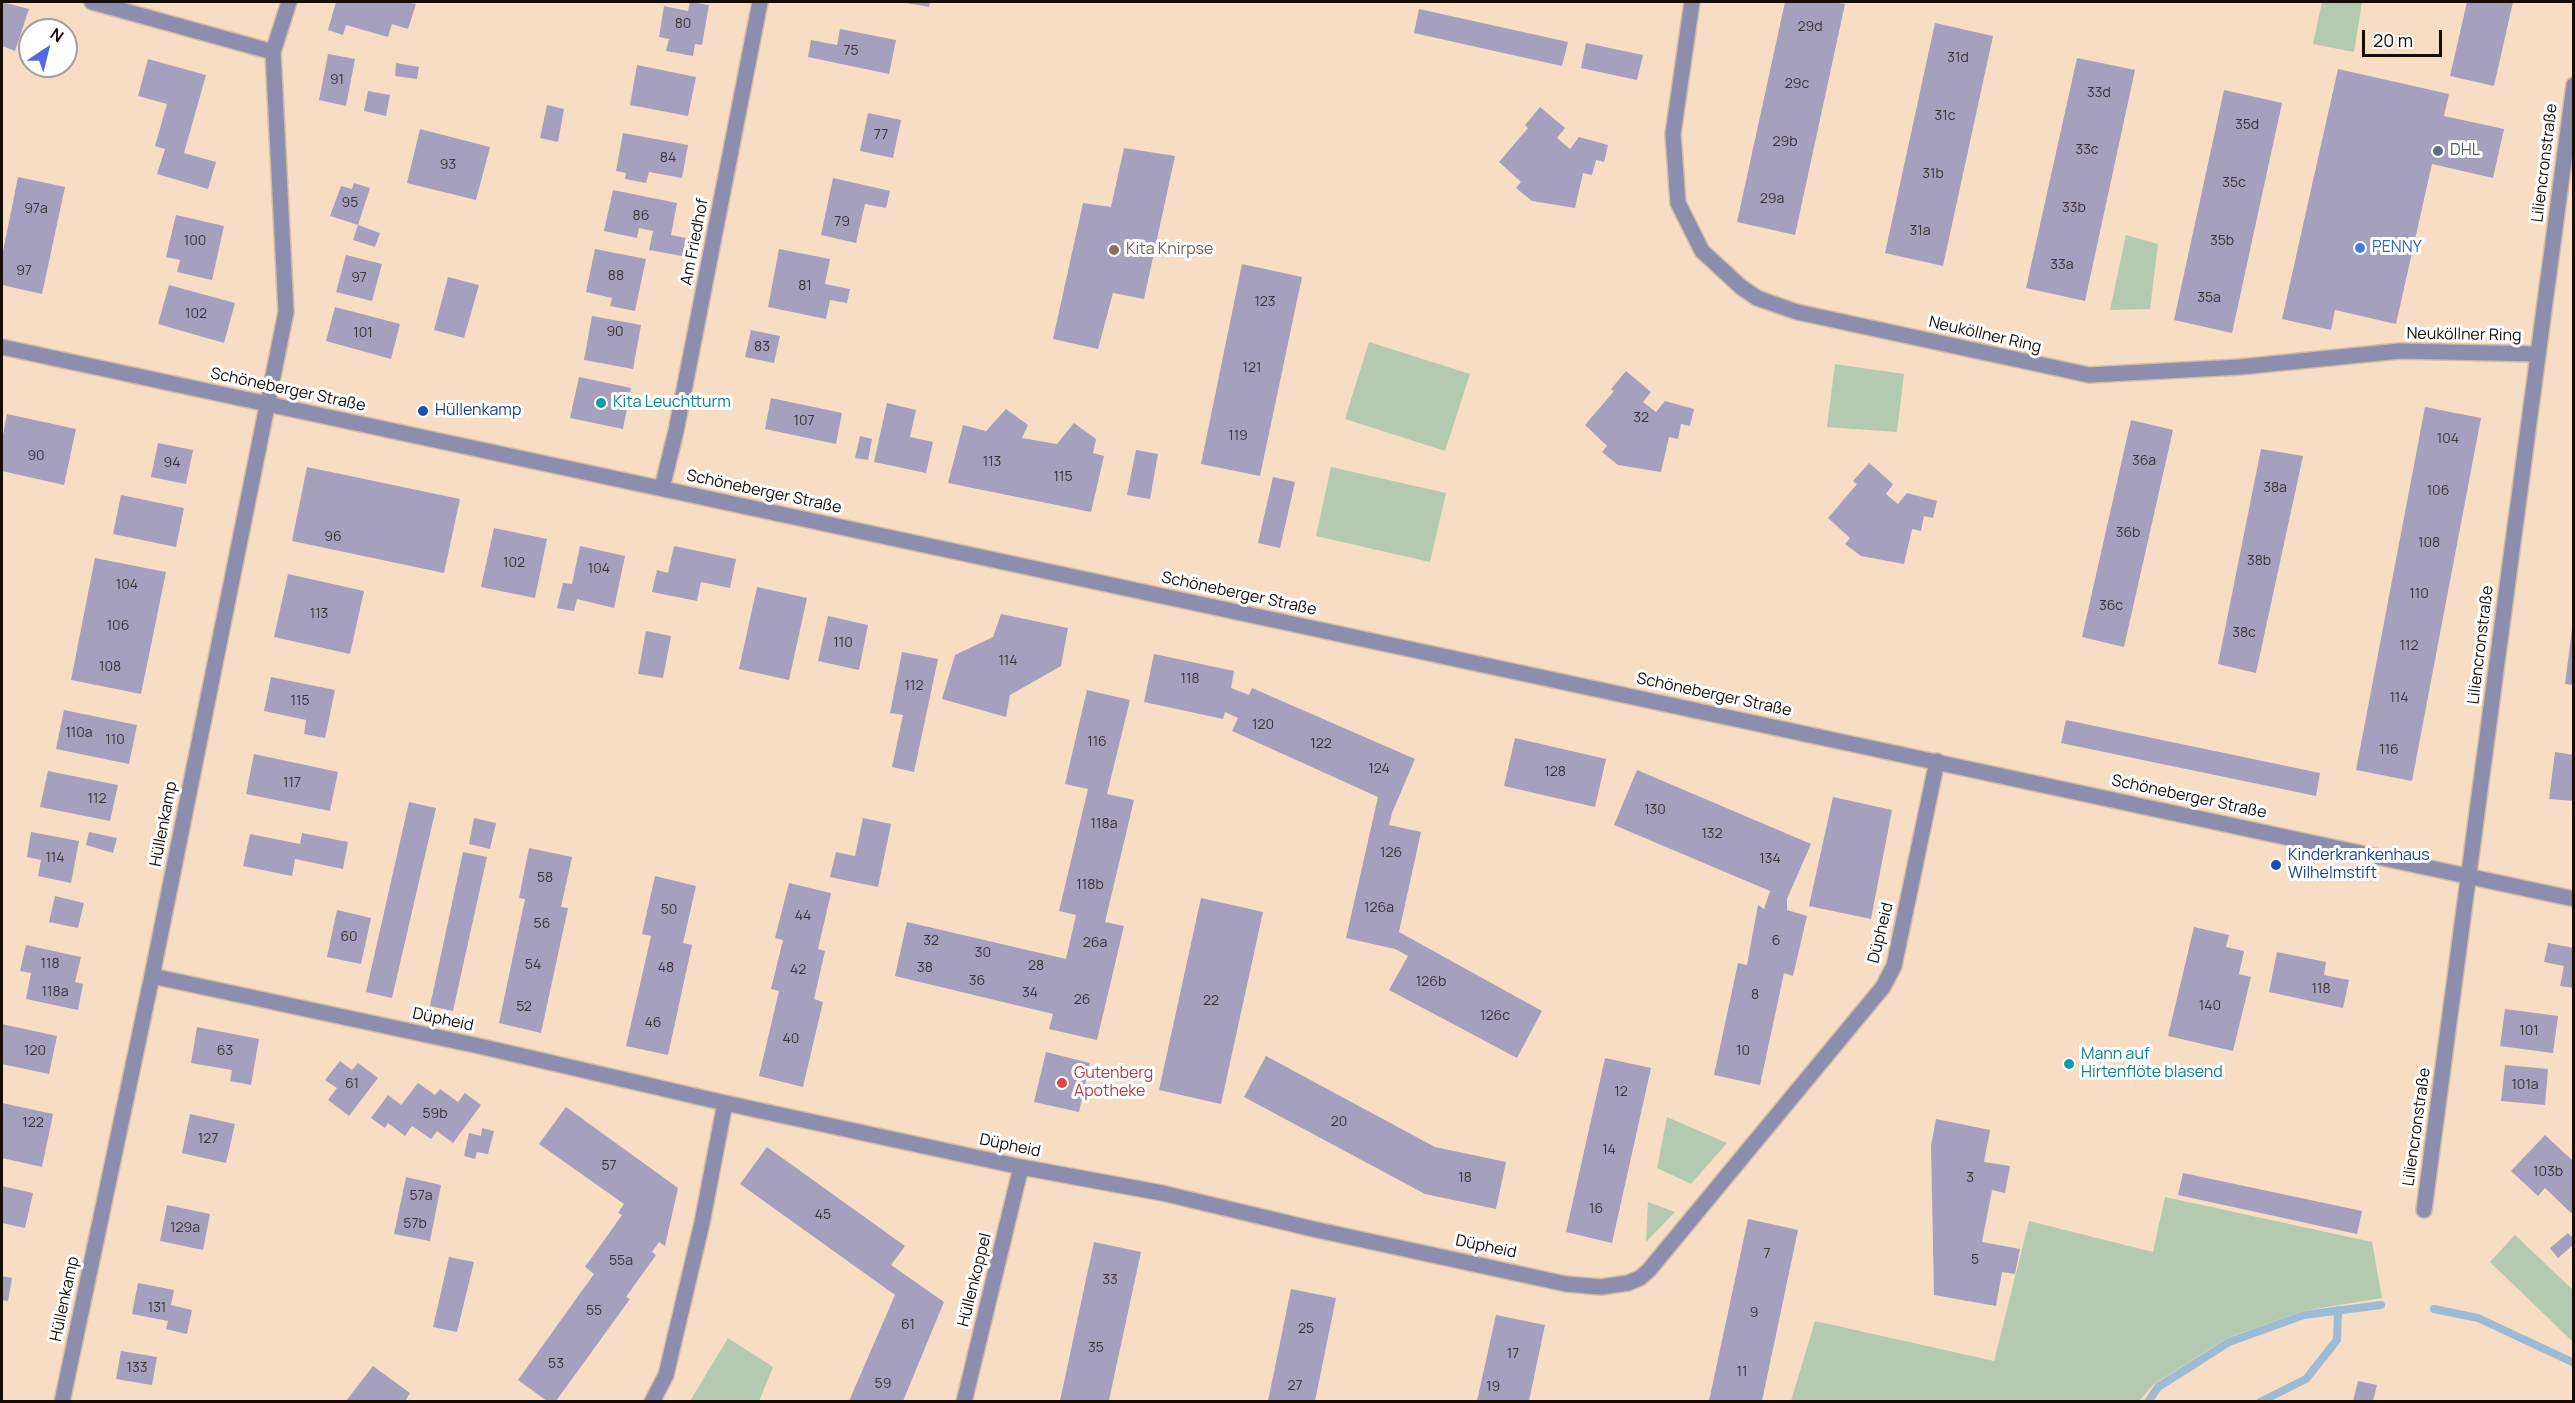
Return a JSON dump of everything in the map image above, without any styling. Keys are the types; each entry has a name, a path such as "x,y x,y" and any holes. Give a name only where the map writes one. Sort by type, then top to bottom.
{"street":[{"path":"92,2 273,52"},
{"name":"Hüllenkamp","path":"62,1401 152,976 286,312 273,52 289,2"},
{"name":"Am Friedhof","path":"662,488 676,431 760,2"},
{"name":"Neuköllner Ring","path":"1692,2 1673,134 1678,203 1702,251 1742,287 1758,298 1797,312 2089,375 2240,367 2400,351 2538,354"},
{"name":"Liliencronstraße","path":"2424,1210 2574,84"},
{"name":"Schöneberger Straße","path":"2,347 2574,899"},
{"name":"Düpheid","path":"152,976 479,1046 725,1103 1021,1167 1162,1193 1313,1229 1566,1284 1601,1287 1634,1281 1649,1270 1883,987 1894,966 1936,761"},
{"path":"652,1401 666,1375 702,1223 725,1103"},
{"name":"Hüllenkoppel","path":"964,1401 1021,1167"}],"green space":[{"path":"2322,2 2362,2 2354,52 2313,44"},
{"path":"2126,235 2158,244 2150,309 2110,310"},
{"path":"1369,342 1470,374 1445,451 1345,419"},
{"path":"1835,364 1904,374 1897,432 1827,427"},
{"path":"1331,467 1446,493 1430,562 1316,536"},
{"path":"1667,1117 1727,1143 1691,1184 1657,1168"},
{"path":"2165,1197 2372,1242 2382,1298 2303,1311 2227,1338 2154,1384 2139,1401 1791,1401 1815,1321 1994,1361 2029,1221 2153,1252"},
{"path":"1648,1202 1675,1212 1646,1242"},
{"path":"2515,1235 2573,1290 2573,1342 2490,1262"},
{"path":"728,1338 773,1367 759,1401 690,1401"}],"building":[{"path":"2,2 29,9 26,18 18,18 18,42 15,51 2,46"},
{"path":"336,2 416,4 408,29 392,24 388,37 346,25 343,35 328,30"},
{"path":"690,2 709,5 702,45 695,44 693,56 666,51 669,39 659,37 664,6 688,11"},
{"path":"907,2 930,2 929,7"},
{"path":"1785,2 1845,4 1795,235 1737,222"},
{"path":"2467,2 2513,2 2494,86 2450,76"},
{"path":"1419,9 1568,42 1562,66 1414,33"},
{"path":"1935,23 1993,36 1943,266 1885,253"},
{"path":"840,29 896,40 889,74 808,57 811,40 837,45"},
{"path":"1586,43 1643,55 1637,80 1581,68"},
{"path":"328,54 355,59 346,106 319,100"},
{"path":"2077,58 2135,70 2085,301 2026,288"},
{"path":"148,59 206,75 184,153 216,162 208,189 157,174 165,149 155,146 167,104 138,96"},
{"path":"396,63 419,67 417,79 395,76"},
{"path":"637,65 696,77 688,116 630,105"},
{"path":"2338,69 2449,94 2444,116 2504,129 2493,178 2432,164 2396,324 2335,310 2331,330 2282,319"},
{"path":"2224,90 2282,103 2232,333 2174,320"},
{"path":"368,91 390,95 386,116 364,111"},
{"path":"547,105 564,109 558,142 540,138"},
{"path":"1540,107 1565,128 1557,138 1570,149 1579,137 1608,145 1604,162 1596,160 1592,175 1583,173 1575,208 1532,201 1516,188 1521,182 1499,162 1528,128 1525,125"},
{"path":"868,113 901,120 893,158 860,151"},
{"path":"420,129 490,147 476,200 407,183"},
{"path":"623,133 688,145 682,178 649,172 646,183 625,179 626,173 616,171"},
{"name":"Kita Knirpse","path":"1124,148 1175,156 1144,299 1113,293 1098,349 1053,339 1083,203 1111,207"},
{"path":"18,177 65,187 42,294 2,285 2,256"},
{"path":"833,178 890,191 886,208 865,204 856,243 821,235"},
{"path":"354,183 370,188 358,225 330,216 341,186 352,189"},
{"path":"613,190 677,203 671,235 686,238 682,256 649,250 653,231 639,228 637,238 604,231"},
{"path":"176,215 224,226 212,280 177,272 180,260 166,257"},
{"path":"358,225 380,233 375,247 353,240"},
{"path":"595,249 646,259 635,311 610,306 612,298 586,292"},
{"path":"779,249 830,259 825,284 850,289 847,303 830,300 826,319 768,307"},
{"path":"346,255 382,264 372,301 336,292"},
{"path":"1242,264 1302,277 1260,476 1201,464"},
{"path":"448,277 479,285 464,338 434,330"},
{"path":"169,285 235,303 224,343 158,324"},
{"path":"335,307 400,324 391,359 326,341"},
{"path":"592,316 641,325 633,369 584,360"},
{"path":"751,330 780,336 774,363 745,357"},
{"path":"1626,371 1651,392 1643,402 1656,412 1665,401 1694,409 1690,426 1681,424 1678,439 1669,437 1661,472 1618,465 1602,452 1607,446 1585,425 1614,391 1611,389"},
{"name":"Kita Leuchtturm","path":"579,377 631,388 623,429 570,418"},
{"path":"771,398 842,413 836,444 765,429"},
{"path":"887,403 916,410 910,437 933,442 926,473 874,462"},
{"path":"2425,407 2481,418 2412,781 2356,770"},
{"path":"1006,409 1028,425 1022,438 1057,444 1074,423 1096,439 1093,453 1104,456 1091,512 948,483 963,425 986,431"},
{"path":"7,414 76,429 64,485 2,471 2,440"},
{"path":"2131,420 2173,430 2124,647 2082,637"},
{"path":"860,436 872,439 868,460 855,458"},
{"path":"158,443 193,450 186,484 151,477"},
{"path":"2261,449 2303,456 2256,673 2218,664"},
{"path":"1136,450 1158,454 1150,499 1127,495"},
{"path":"1869,463 1893,484 1886,494 1898,504 1907,493 1937,501 1933,518 1924,516 1921,531 1912,529 1904,564 1861,556 1845,544 1850,538 1828,518 1857,484 1853,481"},
{"path":"307,467 460,499 444,573 292,541"},
{"path":"1273,477 1295,482 1280,548 1258,543"},
{"path":"121,495 184,508 176,547 113,534"},
{"path":"494,528 547,539 535,598 481,587"},
{"path":"580,546 625,556 614,608 577,599 574,611 557,608 563,583 572,584"},
{"path":"674,546 736,559 730,588 701,582 697,601 652,592 657,570 668,573"},
{"path":"95,558 166,572 141,694 71,680"},
{"path":"288,574 364,591 350,654 274,637"},
{"path":"757,587 807,598 789,680 739,669"},
{"path":"1001,614 1068,628 1061,666 1010,695 1006,717 942,699 955,655 993,637"},
{"path":"828,616 868,625 859,670 818,661"},
{"path":"2572,629 2574,629 2574,685 2565,684"},
{"path":"646,631 671,636 663,678 638,674"},
{"path":"902,652 938,659 914,772 892,767 903,715 890,713"},
{"path":"1154,654 1234,671 1231,688 1249,695 1252,688 1415,759 1389,825 1421,832 1399,932 1542,1011 1517,1058 1389,990 1408,956 1395,949 1346,938 1378,797 1232,731 1238,718 1225,712 1223,719 1144,702"},
{"path":"271,677 335,690 325,738 304,734 306,720 264,711"},
{"path":"1087,690 1130,700 1107,794 1134,800 1105,922 1124,926 1097,1040 1049,1029 1053,1014 895,976 907,922 1066,959 1076,915 1059,911 1088,789 1065,784"},
{"path":"64,710 137,725 129,764 56,749"},
{"path":"2066,720 2320,773 2316,796 2061,743"},
{"path":"1515,738 1606,759 1595,807 1504,786"},
{"path":"2555,752 2574,755 2574,801 2549,799"},
{"path":"254,754 338,772 330,811 246,794"},
{"path":"1637,770 1811,844 1787,899 1787,910 1807,916 1793,976 1784,973 1760,1085 1714,1075 1738,963 1747,965 1758,905 1764,909 1770,891 1614,825"},
{"path":"48,771 118,785 110,821 40,807"},
{"path":"1833,797 1892,810 1871,919 1809,906"},
{"path":"409,802 436,808 392,998 366,992"},
{"path":"474,818 496,823 490,849 469,844"},
{"path":"863,818 891,824 878,887 830,877 836,852 855,856"},
{"path":"31,832 79,841 71,883 38,876 41,860 27,857"},
{"path":"89,832 117,838 113,853 86,845"},
{"path":"302,833 348,842 343,869 295,859 292,876 243,866 250,834 300,844"},
{"path":"529,848 572,857 561,907 568,908 541,1033 499,1023 525,899 519,898"},
{"path":"463,852 487,857 453,1011 430,1006"},
{"path":"655,876 696,886 683,943 692,945 668,1055 626,1046 651,936 642,934"},
{"path":"789,883 831,893 818,949 825,951 814,999 823,1002 803,1087 759,1076 779,991 771,989 783,940 775,938"},
{"path":"55,896 84,903 78,928 49,922"},
{"path":"1201,898 1263,912 1221,1104 1159,1090"},
{"path":"337,910 371,918 361,964 327,957"},
{"path":"2194,927 2229,935 2226,947 2244,951 2239,974 2251,977 2233,1051 2168,1036"},
{"path":"2548,943 2574,948 2574,988 2560,986 2564,966 2544,962"},
{"path":"26,945 81,957 75,982 83,984 78,1010 26,999 31,973 20,971"},
{"path":"2277,952 2326,962 2324,975 2349,980 2343,1008 2269,992"},
{"path":"2505,1009 2558,1016 2553,1053 2500,1046"},
{"path":"2,1024 57,1036 49,1074 2,1064"},
{"path":"197,1027 259,1039 251,1085 230,1081 232,1070 191,1063"},
{"name":"Gutenberg Apotheke","path":"1046,1052 1090,1063 1079,1112 1034,1102"},
{"path":"1266,1056 1435,1147 1506,1162 1496,1209 1425,1194 1244,1097"},
{"path":"1605,1058 1651,1068 1612,1243 1566,1232"},
{"path":"340,1061 352,1070 358,1063 378,1078 349,1116 328,1100 337,1088 325,1080"},
{"path":"2505,1065 2548,1069 2545,1105 2501,1101"},
{"path":"418,1083 435,1095 440,1089 458,1102 465,1093 481,1105 453,1143 437,1131 431,1139 412,1126 405,1136 388,1123 385,1128 371,1118 388,1095 401,1105"},
{"path":"2,1103 53,1114 42,1167 2,1158"},
{"path":"566,1107 678,1188 665,1246 659,1242 652,1252 656,1255 626,1297 630,1299 556,1401 547,1401 518,1380 594,1274 585,1267 622,1215 618,1213 624,1204 539,1144"},
{"path":"190,1114 235,1124 226,1163 182,1153"},
{"path":"1936,1119 1990,1130 1984,1162 2010,1166 2005,1193 1992,1190 1982,1242 2020,1249 2015,1274 2002,1272 1996,1306 1934,1295 1931,1146"},
{"path":"482,1128 494,1131 488,1154 477,1152 475,1159 464,1156 469,1133 481,1136"},
{"path":"2545,1135 2572,1160 2574,1158 2574,1210 2571,1213 2545,1188 2538,1196 2511,1171"},
{"path":"767,1147 905,1246 891,1265 944,1302 903,1401 849,1401 895,1295 740,1184"},
{"path":"2183,1173 2362,1211 2357,1234 2178,1195"},
{"path":"406,1177 441,1185 430,1241 394,1234"},
{"path":"2,1186 33,1193 25,1228 2,1223"},
{"path":"167,1205 210,1214 203,1250 160,1241"},
{"path":"1748,1219 1798,1230 1762,1401 1709,1401"},
{"path":"2568,1233 2574,1239 2574,1244 2558,1258 2550,1248"},
{"path":"1094,1242 1141,1252 1109,1401 1060,1401"},
{"path":"449,1257 474,1262 457,1332 433,1327"},
{"path":"2,1276 12,1278 8,1301 2,1300"},
{"path":"138,1283 174,1290 171,1305 192,1310 187,1334 166,1329 168,1321 132,1314"},
{"path":"1291,1289 1336,1298 1315,1401 1268,1401"},
{"path":"1496,1315 1545,1325 1529,1401 1477,1401"},
{"path":"121,1351 157,1357 152,1385 116,1379"},
{"path":"373,1366 410,1393 405,1401 346,1401"},
{"path":"2358,1381 2377,1385 2373,1401 2353,1401"}],"waterway":[{"path":"2148,1402 2158,1387 2229,1342 2304,1315 2381,1305"},
{"path":"2434,1309 2478,1318 2574,1363"},
{"path":"2260,1402 2306,1379 2337,1340 2338,1310"}],"place":[{"name":"DHL","path":"2438,151"},
{"name":"PENNY","path":"2360,248"},
{"name":"Kita Knirpse","path":"1114,250"},
{"name":"Kita Leuchtturm","path":"601,403"},
{"name":"Hüllenkamp","path":"423,411"},
{"name":"Kinderkrankenhaus Wilhelmstift","path":"2276,865"},
{"name":"Mann auf Hirtenflöte blasend","path":"2069,1064"},
{"name":"Gutenberg Apotheke","path":"1062,1083"}]}
